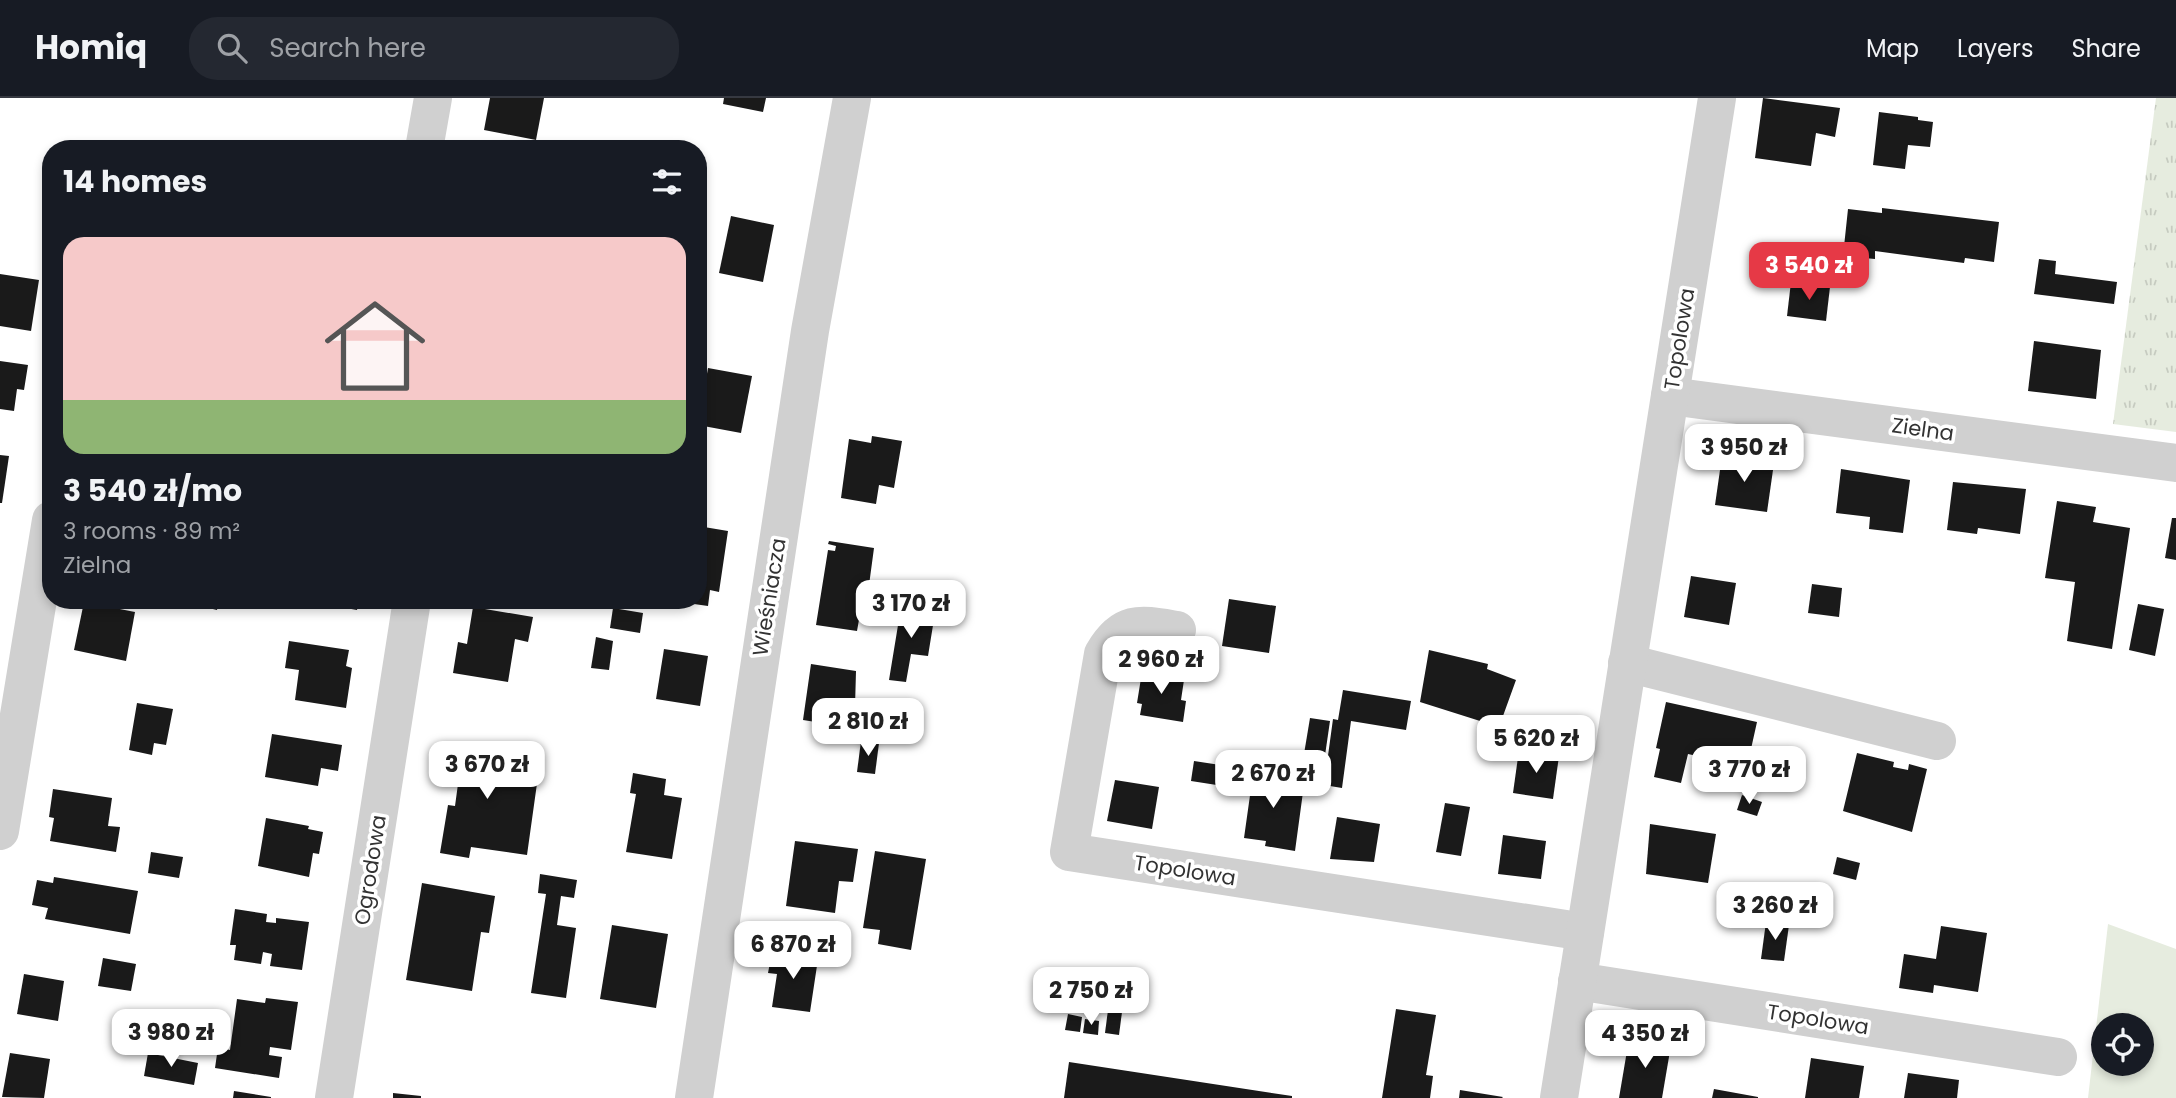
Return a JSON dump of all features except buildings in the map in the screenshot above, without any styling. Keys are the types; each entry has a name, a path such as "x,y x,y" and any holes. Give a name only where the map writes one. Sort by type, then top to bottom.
{"street":[{"path":"426,140 433,98"},
{"name":"Wieśniacza","path":"694,1098 810,331 852,98"},
{"name":"Topolowa","path":"1559,1098 1717,98"},
{"name":"Zielna","path":"1670,396 2176,463"},
{"path":"0,831 42,575"},
{"name":"Ogrodowa","path":"334,1098 411,609"},
{"name":"Topolowa","path":"1177,631 1144,624 1128,628 1114,635 1103,654 1069,852 1585,932"},
{"path":"1628,663 1937,740"},
{"name":"Topolowa","path":"1577,981 2059,1056"}],"green space":[{"path":"2156,98 2176,98 2176,432 2113,424"},
{"path":"2108,924 2176,949 2176,1098 2088,1098 2091,1072 2091,1076 2154,1076 2154,1013 2098,1013"}]}
